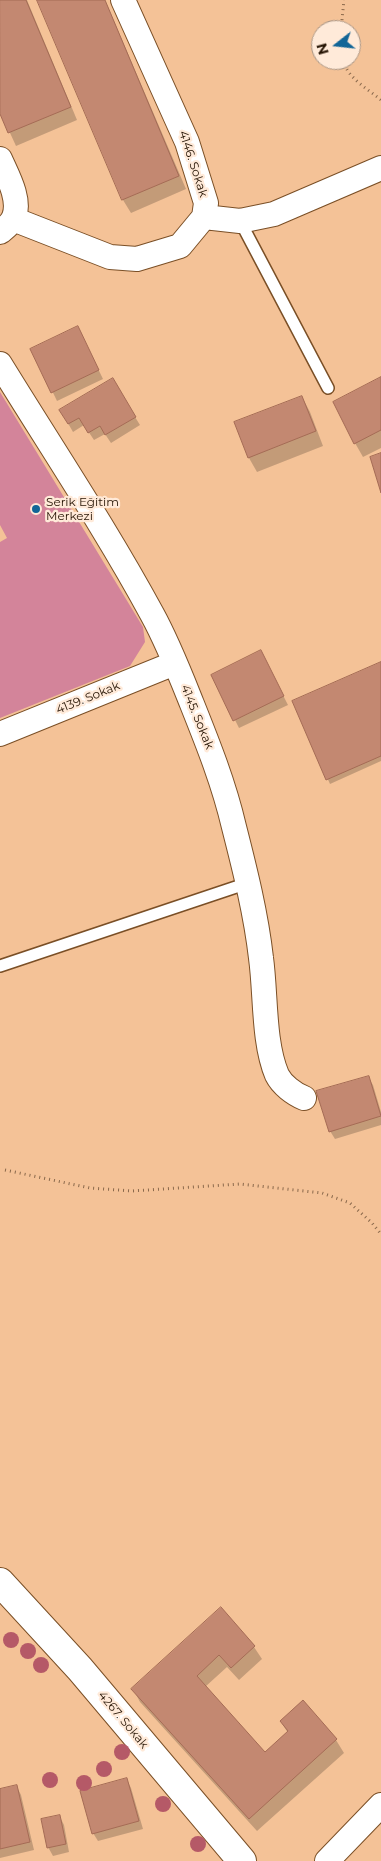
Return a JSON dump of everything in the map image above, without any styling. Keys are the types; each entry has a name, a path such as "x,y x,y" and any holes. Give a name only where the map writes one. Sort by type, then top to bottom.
{"street":[{"name":"4146. Sokak","path":"123,0 187,142 206,203 204,217"},
{"path":"0,159 15,198 10,220 110,257 137,259 180,246 204,217 240,221 274,214 381,168"},
{"name":"4145. Sokak","path":"0,364 121,560 153,616 175,663 210,748 228,802 248,883 261,958 267,1027 273,1063 278,1077 283,1083 298,1096 304,1098"},
{"name":"4139. Sokak","path":"0,734 175,663"},
{"name":"4267. Sokak","path":"0,1582 80,1670 242,1861"},
{"path":"327,1861 381,1805"}],"lane":[{"path":"240,221 328,388"},
{"path":"0,966 248,883"}],"path":[{"path":"342,20 344,0"},
{"path":"347,70 354,80 381,100"},
{"path":"5,1170 90,1188 124,1191 240,1184 322,1193 350,1203 381,1234"}],"shaded area":[{"name":"Serik Eğitim Merkezi","path":"0,392 143,627 145,642 130,666 0,718 0,542 7,538 0,525"}],"building":[{"path":"0,0 26,0 71,107 8,133 0,114"},
{"path":"37,0 105,0 179,176 122,200"},
{"path":"78,326 99,370 51,393 30,349"},
{"path":"381,377 381,430 354,444 333,402"},
{"path":"113,378 136,417 105,435 100,426 88,433 79,418 68,424 59,410"},
{"path":"302,396 316,431 248,458 234,422"},
{"path":"381,453 381,493 370,457"},
{"path":"261,650 284,696 233,721 211,675"},
{"path":"381,662 381,756 326,780 292,701"},
{"path":"369,1076 381,1116 329,1132 316,1091"},
{"path":"221,1607 255,1646 231,1668 219,1655 197,1676 265,1752 288,1731 280,1721 303,1700 337,1739 249,1819 131,1689"},
{"path":"127,1778 139,1821 92,1834 80,1791"},
{"path":"17,1785 30,1842 0,1849 0,1789"},
{"path":"60,1815 66,1844 47,1848 41,1819"}],"place":[{"name":"Serik Eğitim Merkezi","path":"36,509"}]}
